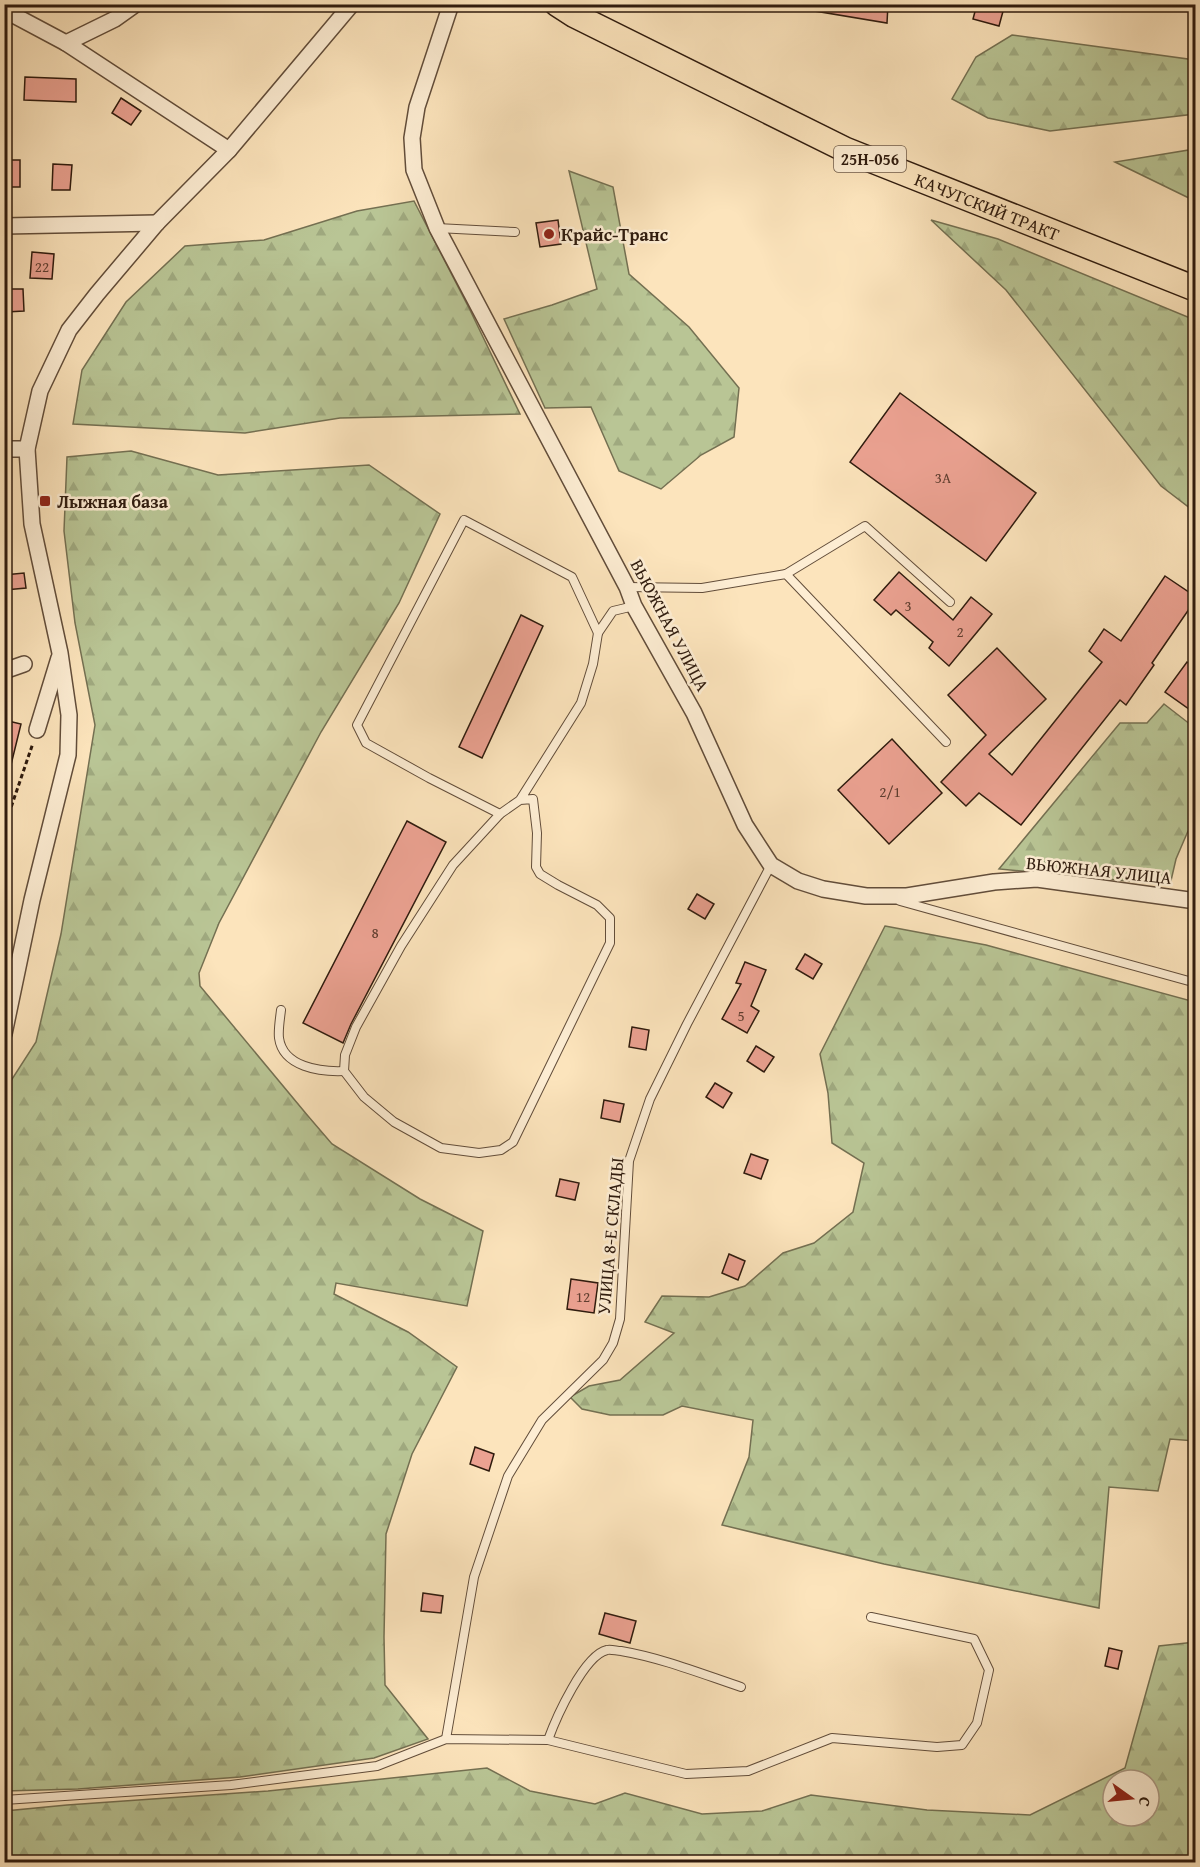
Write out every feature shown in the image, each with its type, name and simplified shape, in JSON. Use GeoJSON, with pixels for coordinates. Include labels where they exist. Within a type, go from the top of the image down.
{"type":"FeatureCollection","features":[{"type":"Feature","properties":{"kind":"main road","name":"КАЧУГСКИЙ ТРАКТ"},"geometry":{"type":"LineString","coordinates":[[556,4],[846,150],[1196,289]]}},
{"type":"Feature","properties":{"kind":"street"},"geometry":{"type":"LineString","coordinates":[[66,43],[115,19],[136,4]]}},
{"type":"Feature","properties":{"kind":"street"},"geometry":{"type":"LineString","coordinates":[[4,1034],[32,900],[68,755],[69,715],[60,653],[32,524],[27,449],[40,391],[69,330],[157,223],[229,150],[352,4]]}},
{"type":"Feature","properties":{"kind":"street","name":"ВЬЮЖНАЯ УЛИЦА"},"geometry":{"type":"LineString","coordinates":[[451,4],[417,107],[412,138],[414,170],[437,228],[627,587],[634,606],[694,713],[745,825],[771,865],[798,881],[823,890],[866,896],[907,896],[994,882],[1037,879],[1196,901]]}},
{"type":"Feature","properties":{"kind":"street"},"geometry":{"type":"LineString","coordinates":[[4,10],[66,43],[229,150]]}},
{"type":"Feature","properties":{"kind":"street"},"geometry":{"type":"LineString","coordinates":[[4,226],[157,223]]}},
{"type":"Feature","properties":{"kind":"street"},"geometry":{"type":"LineString","coordinates":[[4,449],[27,449]]}},
{"type":"Feature","properties":{"kind":"street"},"geometry":{"type":"LineString","coordinates":[[37,730],[60,653]]}},
{"type":"Feature","properties":{"kind":"street"},"geometry":{"type":"LineString","coordinates":[[4,671],[24,664]]}},
{"type":"Feature","properties":{"kind":"lane"},"geometry":{"type":"LineString","coordinates":[[437,228],[515,232]]}},
{"type":"Feature","properties":{"kind":"lane"},"geometry":{"type":"LineString","coordinates":[[500,814],[366,743],[357,725],[464,520],[572,577],[598,633]]}},
{"type":"Feature","properties":{"kind":"lane"},"geometry":{"type":"LineString","coordinates":[[627,587],[702,588],[786,573],[865,526],[950,602]]}},
{"type":"Feature","properties":{"kind":"lane"},"geometry":{"type":"LineString","coordinates":[[786,573],[946,742]]}},
{"type":"Feature","properties":{"kind":"lane"},"geometry":{"type":"LineString","coordinates":[[520,800],[533,799],[537,832],[536,867],[540,874],[597,905],[610,918],[610,943],[513,1142],[501,1150],[479,1153],[441,1148],[394,1122],[364,1097],[344,1071],[345,1055],[356,1027],[400,946],[453,865],[500,814],[520,800],[581,703],[593,664],[598,633],[613,611],[634,606]]}},
{"type":"Feature","properties":{"kind":"lane","name":"УЛИЦА 8-Е СКЛАДЫ"},"geometry":{"type":"LineString","coordinates":[[446,1739],[474,1577],[508,1476],[542,1420],[603,1360],[613,1343],[620,1319],[628,1161],[650,1099],[771,865]]}},
{"type":"Feature","properties":{"kind":"lane"},"geometry":{"type":"LineString","coordinates":[[881,896],[1196,983]]}},
{"type":"Feature","properties":{"kind":"lane"},"geometry":{"type":"LineString","coordinates":[[280,1010],[279,1040],[288,1058],[306,1067],[328,1072],[344,1071]]}},
{"type":"Feature","properties":{"kind":"lane"},"geometry":{"type":"LineString","coordinates":[[4,1800],[231,1785],[377,1766],[446,1739],[548,1740],[686,1774],[748,1771],[832,1738],[937,1747],[962,1745],[977,1723],[988,1670],[974,1639],[871,1617]]}},
{"type":"Feature","properties":{"kind":"lane"},"geometry":{"type":"LineString","coordinates":[[548,1740],[568,1696],[592,1658],[608,1649],[640,1654],[741,1687]]}},
{"type":"Feature","properties":{"kind":"path"},"geometry":{"type":"LineString","coordinates":[[4,828],[37,730]]}},
{"type":"Feature","properties":{"kind":"green space"},"geometry":{"type":"Polygon","coordinates":[[[1012,35],[1195,60],[1195,114],[1050,131],[988,118],[952,99],[976,57],[1012,35]]]}},
{"type":"Feature","properties":{"kind":"green space"},"geometry":{"type":"Polygon","coordinates":[[[1195,149],[1195,201],[1115,162],[1195,149]]]}},
{"type":"Feature","properties":{"kind":"green space"},"geometry":{"type":"Polygon","coordinates":[[[569,171],[613,187],[629,274],[689,327],[739,388],[734,437],[701,455],[661,489],[619,471],[591,407],[545,408],[504,319],[597,289],[569,171]]]}},
{"type":"Feature","properties":{"kind":"green space"},"geometry":{"type":"Polygon","coordinates":[[[414,201],[520,414],[340,418],[245,433],[73,424],[82,370],[126,302],[185,246],[264,240],[357,211],[414,201]]]}},
{"type":"Feature","properties":{"kind":"green space"},"geometry":{"type":"Polygon","coordinates":[[[931,220],[998,239],[1195,320],[1195,512],[1161,486],[1006,290],[931,220]]]}},
{"type":"Feature","properties":{"kind":"green space"},"geometry":{"type":"Polygon","coordinates":[[[131,451],[218,475],[369,465],[440,514],[399,603],[321,732],[219,923],[199,973],[200,986],[332,1144],[420,1199],[483,1231],[467,1306],[336,1283],[334,1294],[408,1332],[457,1367],[412,1454],[386,1534],[385,1685],[428,1739],[374,1758],[240,1777],[78,1789],[5,1791],[5,1090],[36,1042],[61,934],[95,725],[75,623],[64,531],[67,457],[131,451]]]}},
{"type":"Feature","properties":{"kind":"green space"},"geometry":{"type":"Polygon","coordinates":[[[1164,704],[1195,728],[1195,829],[1188,831],[1176,859],[1170,885],[999,869],[1120,723],[1147,723],[1164,704]]]}},
{"type":"Feature","properties":{"kind":"green space"},"geometry":{"type":"Polygon","coordinates":[[[885,926],[986,945],[1195,1002],[1195,1441],[1170,1439],[1158,1491],[1109,1487],[1099,1608],[884,1564],[722,1525],[749,1457],[753,1420],[682,1406],[663,1415],[610,1415],[582,1409],[570,1397],[589,1386],[620,1380],[674,1333],[645,1322],[662,1296],[709,1297],[745,1286],[783,1253],[814,1243],[853,1212],[864,1163],[832,1143],[828,1093],[820,1054],[885,926]]]}},
{"type":"Feature","properties":{"kind":"green space"},"geometry":{"type":"Polygon","coordinates":[[[1195,1642],[1195,1862],[17,1862],[5,1849],[5,1811],[268,1791],[487,1768],[530,1791],[595,1804],[625,1793],[702,1814],[762,1811],[811,1795],[927,1810],[1030,1815],[1101,1780],[1101,1828],[1161,1828],[1161,1768],[1125,1768],[1159,1646],[1195,1642]]]}},
{"type":"Feature","properties":{"kind":"building"},"geometry":{"type":"Polygon","coordinates":[[[815,4],[888,4],[887,23],[815,11],[815,4]]]}},
{"type":"Feature","properties":{"kind":"building"},"geometry":{"type":"Polygon","coordinates":[[[977,4],[1005,4],[999,26],[973,19],[977,4]]]}},
{"type":"Feature","properties":{"kind":"building"},"geometry":{"type":"Polygon","coordinates":[[[25,77],[76,79],[76,102],[24,100],[25,77]]]}},
{"type":"Feature","properties":{"kind":"building"},"geometry":{"type":"Polygon","coordinates":[[[121,98],[141,111],[131,125],[112,113],[121,98]]]}},
{"type":"Feature","properties":{"kind":"building"},"geometry":{"type":"Polygon","coordinates":[[[4,160],[20,160],[20,187],[4,187],[4,160]]]}},
{"type":"Feature","properties":{"kind":"building"},"geometry":{"type":"Polygon","coordinates":[[[53,164],[72,165],[70,190],[52,190],[53,164]]]}},
{"type":"Feature","properties":{"kind":"building","name":"Крайс-Транс"},"geometry":{"type":"Polygon","coordinates":[[[558,220],[561,244],[540,247],[536,223],[558,220]]]}},
{"type":"Feature","properties":{"kind":"building"},"geometry":{"type":"Polygon","coordinates":[[[32,252],[54,254],[52,279],[30,278],[32,252]]]}},
{"type":"Feature","properties":{"kind":"building"},"geometry":{"type":"Polygon","coordinates":[[[6,289],[23,289],[24,311],[6,312],[6,289]]]}},
{"type":"Feature","properties":{"kind":"building"},"geometry":{"type":"Polygon","coordinates":[[[900,393],[1036,493],[986,561],[850,462],[900,393]]]}},
{"type":"Feature","properties":{"kind":"building"},"geometry":{"type":"Polygon","coordinates":[[[899,572],[953,620],[971,597],[992,614],[949,666],[929,648],[933,642],[896,610],[891,615],[874,600],[899,572]]]}},
{"type":"Feature","properties":{"kind":"building"},"geometry":{"type":"Polygon","coordinates":[[[24,573],[26,588],[5,590],[4,575],[24,573]]]}},
{"type":"Feature","properties":{"kind":"building"},"geometry":{"type":"Polygon","coordinates":[[[1165,576],[1196,599],[1126,705],[1120,700],[1021,825],[979,793],[966,806],[941,782],[986,735],[948,695],[997,648],[1046,699],[989,754],[1012,775],[1102,662],[1089,651],[1104,629],[1121,641],[1165,576]]]}},
{"type":"Feature","properties":{"kind":"building"},"geometry":{"type":"Polygon","coordinates":[[[521,615],[543,626],[482,758],[459,747],[521,615]]]}},
{"type":"Feature","properties":{"kind":"building"},"geometry":{"type":"Polygon","coordinates":[[[1187,662],[1196,668],[1196,714],[1165,692],[1187,662]]]}},
{"type":"Feature","properties":{"kind":"building"},"geometry":{"type":"Polygon","coordinates":[[[4,720],[21,724],[9,773],[4,773],[4,720]]]}},
{"type":"Feature","properties":{"kind":"building"},"geometry":{"type":"Polygon","coordinates":[[[892,739],[942,793],[889,844],[838,790],[892,739]]]}},
{"type":"Feature","properties":{"kind":"building"},"geometry":{"type":"Polygon","coordinates":[[[407,821],[446,842],[343,1043],[303,1023],[407,821]]]}},
{"type":"Feature","properties":{"kind":"building"},"geometry":{"type":"Polygon","coordinates":[[[697,894],[714,904],[705,919],[688,909],[697,894]]]}},
{"type":"Feature","properties":{"kind":"building"},"geometry":{"type":"Polygon","coordinates":[[[805,954],[822,964],[813,979],[796,969],[805,954]]]}},
{"type":"Feature","properties":{"kind":"building"},"geometry":{"type":"Polygon","coordinates":[[[745,962],[766,970],[751,1006],[759,1011],[747,1033],[722,1019],[741,984],[736,983],[745,962]]]}},
{"type":"Feature","properties":{"kind":"building"},"geometry":{"type":"Polygon","coordinates":[[[632,1027],[649,1030],[646,1050],[629,1047],[632,1027]]]}},
{"type":"Feature","properties":{"kind":"building"},"geometry":{"type":"Polygon","coordinates":[[[756,1046],[774,1057],[764,1072],[747,1061],[756,1046]]]}},
{"type":"Feature","properties":{"kind":"building"},"geometry":{"type":"Polygon","coordinates":[[[715,1083],[732,1093],[723,1108],[706,1097],[715,1083]]]}},
{"type":"Feature","properties":{"kind":"building"},"geometry":{"type":"Polygon","coordinates":[[[604,1100],[624,1104],[620,1122],[601,1118],[604,1100]]]}},
{"type":"Feature","properties":{"kind":"building"},"geometry":{"type":"Polygon","coordinates":[[[751,1154],[768,1160],[761,1179],[744,1173],[751,1154]]]}},
{"type":"Feature","properties":{"kind":"building"},"geometry":{"type":"Polygon","coordinates":[[[560,1179],[579,1183],[575,1200],[556,1196],[560,1179]]]}},
{"type":"Feature","properties":{"kind":"building"},"geometry":{"type":"Polygon","coordinates":[[[729,1254],[745,1261],[738,1280],[722,1273],[729,1254]]]}},
{"type":"Feature","properties":{"kind":"building"},"geometry":{"type":"Polygon","coordinates":[[[571,1279],[598,1283],[594,1313],[567,1309],[571,1279]]]}},
{"type":"Feature","properties":{"kind":"building"},"geometry":{"type":"Polygon","coordinates":[[[475,1447],[494,1454],[489,1471],[470,1464],[475,1447]]]}},
{"type":"Feature","properties":{"kind":"building"},"geometry":{"type":"Polygon","coordinates":[[[423,1593],[443,1596],[441,1613],[421,1611],[423,1593]]]}},
{"type":"Feature","properties":{"kind":"building"},"geometry":{"type":"Polygon","coordinates":[[[605,1613],[636,1621],[630,1643],[599,1634],[605,1613]]]}},
{"type":"Feature","properties":{"kind":"building"},"geometry":{"type":"Polygon","coordinates":[[[1109,1648],[1122,1651],[1118,1669],[1105,1666],[1109,1648]]]}},
{"type":"Feature","properties":{"kind":"place","name":"Крайс-Транс"},"geometry":{"type":"Point","coordinates":[549,234]}},
{"type":"Feature","properties":{"kind":"place","name":"Лыжная база"},"geometry":{"type":"Point","coordinates":[45,501]}}]}
